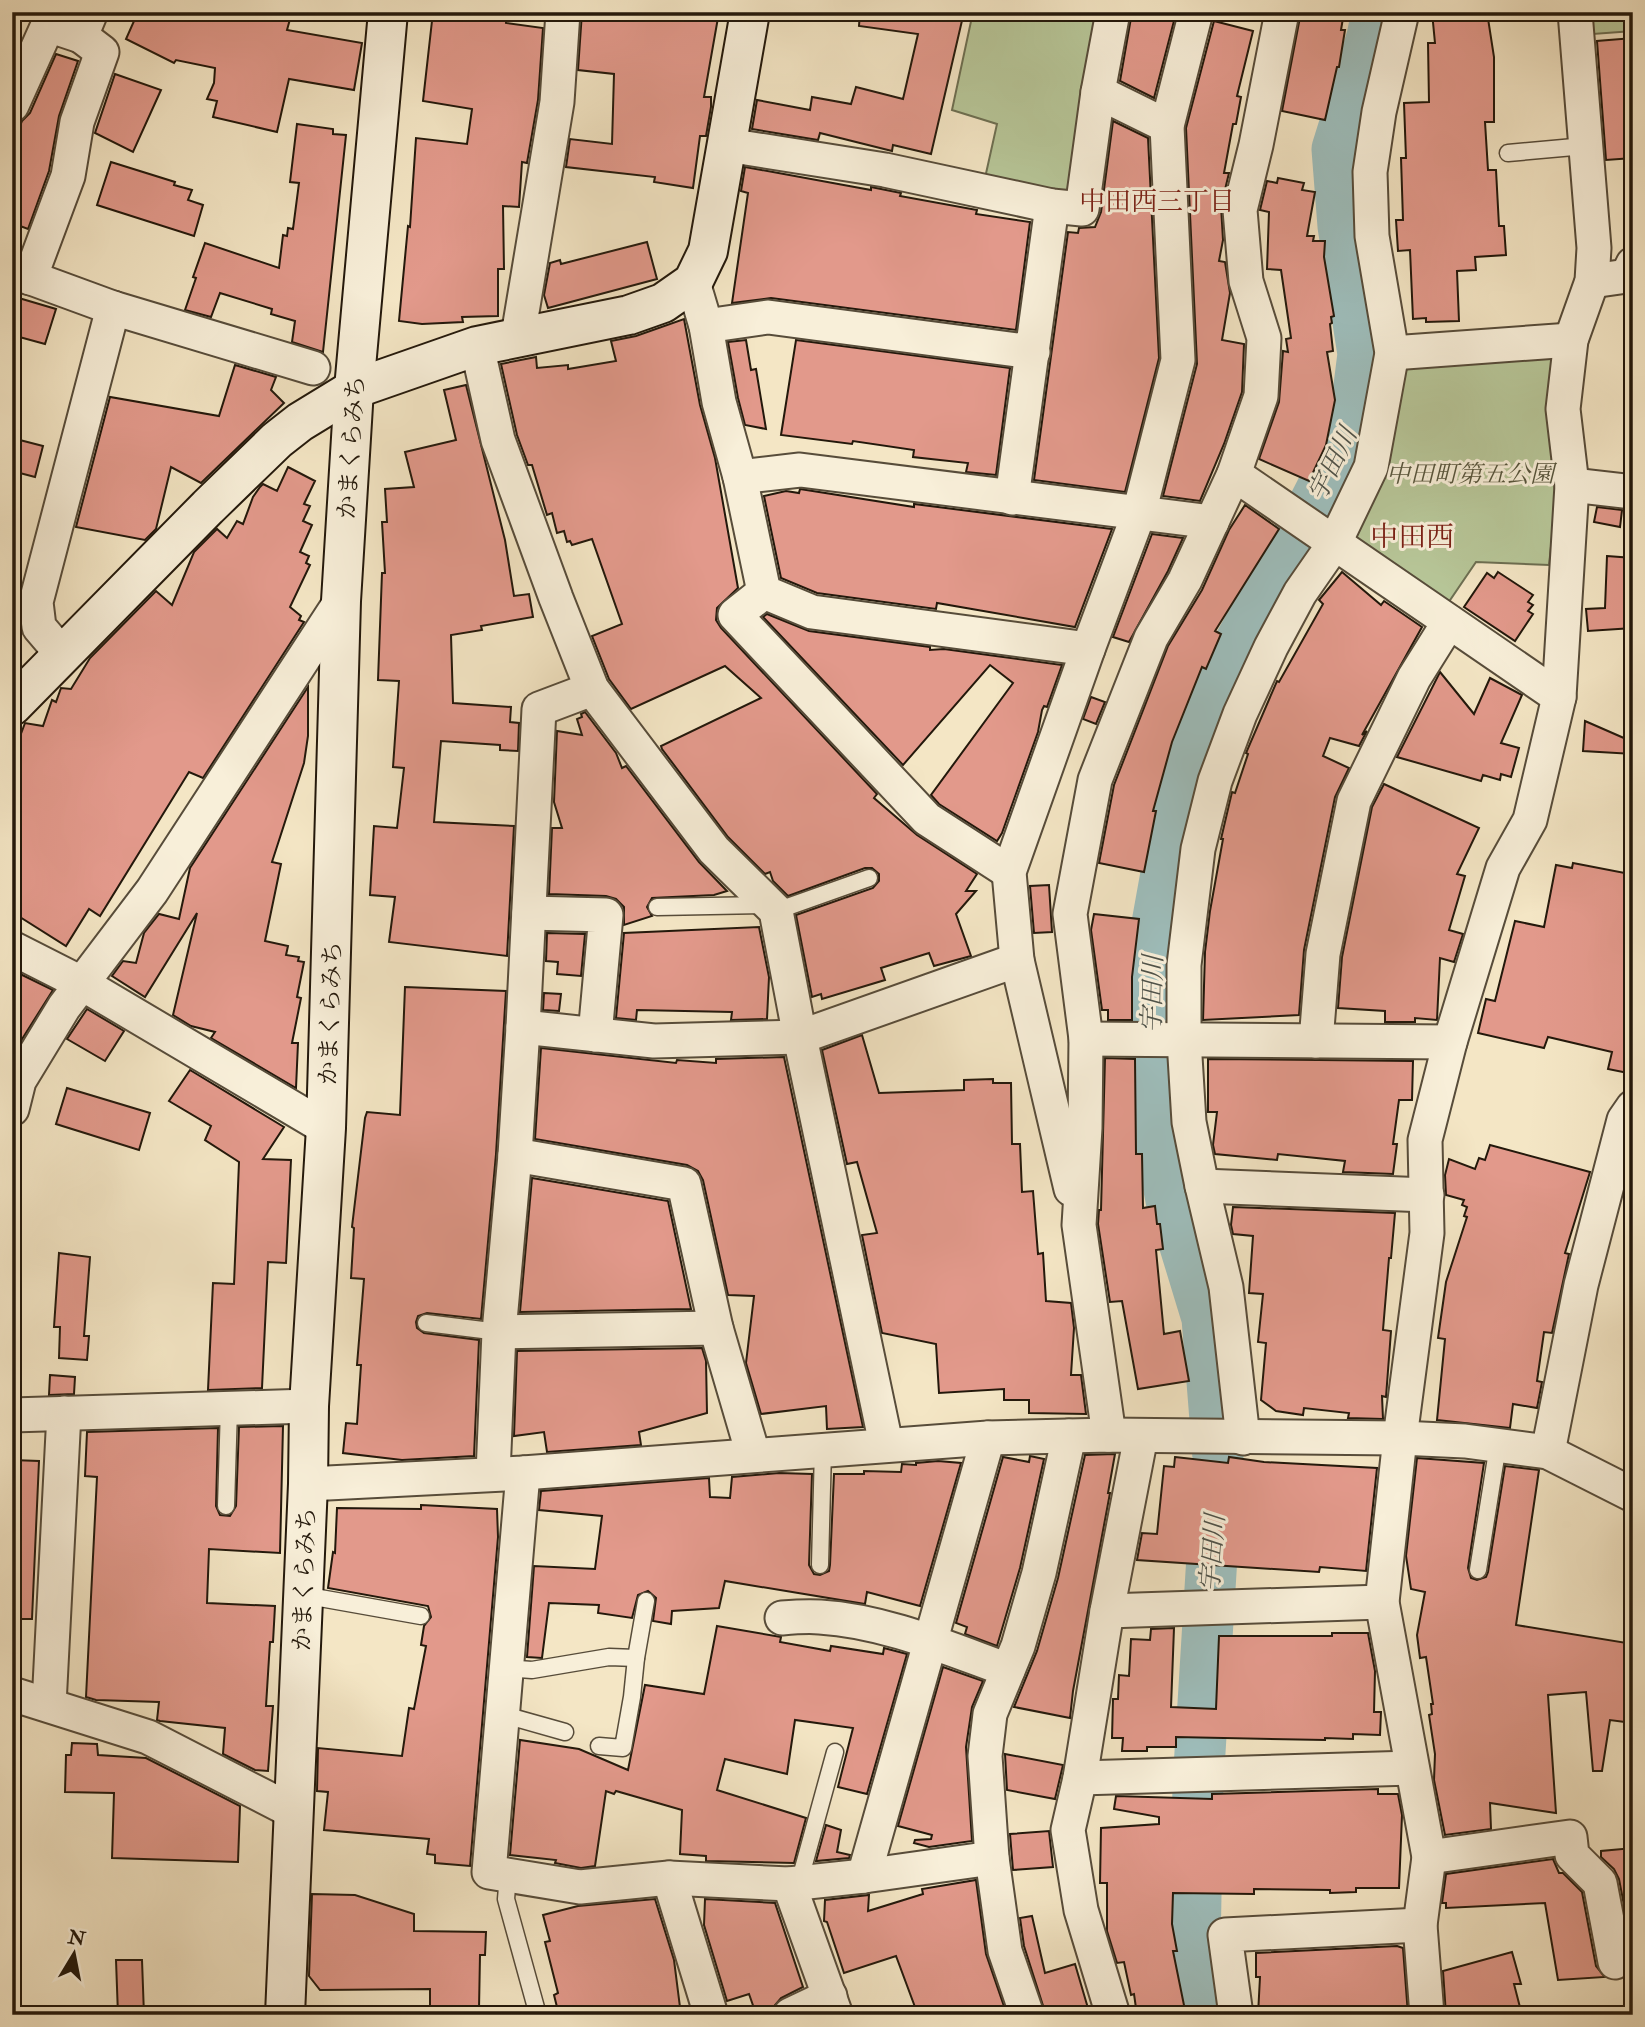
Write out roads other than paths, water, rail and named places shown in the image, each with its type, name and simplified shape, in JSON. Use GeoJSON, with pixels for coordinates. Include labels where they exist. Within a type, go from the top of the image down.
{"type":"FeatureCollection","features":[{"type":"Feature","properties":{"kind":"main road","name":"かまくらみち"},"geometry":{"type":"LineString","coordinates":[[285,2015],[308,1485],[309,1406],[326,1128],[341,601],[355,390],[388,12]]}},
{"type":"Feature","properties":{"kind":"main road"},"geometry":{"type":"LineString","coordinates":[[12,706],[277,440],[300,422],[355,390],[477,346],[629,315],[663,303],[693,282],[708,251],[750,12]]}},
{"type":"Feature","properties":{"kind":"street"},"geometry":{"type":"LineString","coordinates":[[518,336],[556,103],[563,12]]}},
{"type":"Feature","properties":{"kind":"street"},"geometry":{"type":"LineString","coordinates":[[727,145],[885,170],[1052,206],[1082,209],[1098,92],[1113,12]]}},
{"type":"Feature","properties":{"kind":"street"},"geometry":{"type":"LineString","coordinates":[[1113,2015],[1081,1910],[1068,1830],[1080,1778],[1107,1611],[1125,1436],[1017,960],[1009,872],[1139,513],[1178,360],[1167,126],[1196,12]]}},
{"type":"Feature","properties":{"kind":"street"},"geometry":{"type":"LineString","coordinates":[[1079,1225],[1085,1128],[1086,1039],[1070,914],[1095,780],[1151,638],[1185,580],[1234,474],[1261,396],[1264,338],[1246,281],[1240,210],[1256,145],[1282,12]]}},
{"type":"Feature","properties":{"kind":"street"},"geometry":{"type":"LineString","coordinates":[[1242,1437],[1226,1287],[1189,1122],[1184,1040],[1184,965],[1198,849],[1215,781],[1240,714],[1270,647],[1300,593],[1334,544],[1371,467],[1392,354],[1372,236],[1370,172],[1379,112],[1402,12]]}},
{"type":"Feature","properties":{"kind":"street"},"geometry":{"type":"LineString","coordinates":[[1427,2015],[1420,1925],[1429,1857],[1382,1602],[1427,1233],[1425,1140],[1450,1042],[1503,868],[1530,820],[1559,697],[1572,485],[1563,409],[1571,340],[1592,281],[1594,248],[1574,12]]}},
{"type":"Feature","properties":{"kind":"street"},"geometry":{"type":"LineString","coordinates":[[12,105],[48,25],[86,24],[102,52],[77,122],[68,176],[21,275],[113,308],[313,368]]}},
{"type":"Feature","properties":{"kind":"street"},"geometry":{"type":"LineString","coordinates":[[1098,92],[1167,126]]}},
{"type":"Feature","properties":{"kind":"street"},"geometry":{"type":"LineString","coordinates":[[1012,498],[1052,206]]}},
{"type":"Feature","properties":{"kind":"street"},"geometry":{"type":"LineString","coordinates":[[1592,281],[1627,276],[1633,264]]}},
{"type":"Feature","properties":{"kind":"street"},"geometry":{"type":"LineString","coordinates":[[693,282],[706,326],[719,402],[740,477],[764,592]]}},
{"type":"Feature","properties":{"kind":"street"},"geometry":{"type":"LineString","coordinates":[[62,654],[39,627],[36,603],[113,308]]}},
{"type":"Feature","properties":{"kind":"street"},"geometry":{"type":"LineString","coordinates":[[706,326],[768,317],[1033,352]]}},
{"type":"Feature","properties":{"kind":"street"},"geometry":{"type":"LineString","coordinates":[[1392,354],[1571,340]]}},
{"type":"Feature","properties":{"kind":"street"},"geometry":{"type":"LineString","coordinates":[[477,346],[498,440],[593,689],[714,850],[773,908],[886,1444]]}},
{"type":"Feature","properties":{"kind":"street"},"geometry":{"type":"LineString","coordinates":[[740,477],[800,470],[1212,522]]}},
{"type":"Feature","properties":{"kind":"street"},"geometry":{"type":"LineString","coordinates":[[1234,474],[1559,697]]}},
{"type":"Feature","properties":{"kind":"street"},"geometry":{"type":"LineString","coordinates":[[1572,485],[1633,492]]}},
{"type":"Feature","properties":{"kind":"street"},"geometry":{"type":"LineString","coordinates":[[764,592],[812,612],[1088,649]]}},
{"type":"Feature","properties":{"kind":"street"},"geometry":{"type":"LineString","coordinates":[[764,592],[735,615],[927,819],[1009,872]]}},
{"type":"Feature","properties":{"kind":"street"},"geometry":{"type":"LineString","coordinates":[[12,1110],[19,1081],[81,983],[152,891],[341,601]]}},
{"type":"Feature","properties":{"kind":"street"},"geometry":{"type":"LineString","coordinates":[[1316,1041],[1323,954],[1354,801],[1414,678],[1449,622]]}},
{"type":"Feature","properties":{"kind":"street"},"geometry":{"type":"LineString","coordinates":[[593,689],[539,709],[515,1155],[499,1332],[508,1474],[506,1668],[489,1872],[580,1886],[669,1878],[794,1883],[864,1877],[992,1858]]}},
{"type":"Feature","properties":{"kind":"street"},"geometry":{"type":"LineString","coordinates":[[528,914],[606,915],[595,1035]]}},
{"type":"Feature","properties":{"kind":"street"},"geometry":{"type":"LineString","coordinates":[[12,948],[81,983],[326,1128]]}},
{"type":"Feature","properties":{"kind":"street"},"geometry":{"type":"LineString","coordinates":[[523,1027],[654,1041],[800,1037],[1017,960]]}},
{"type":"Feature","properties":{"kind":"street"},"geometry":{"type":"LineString","coordinates":[[1086,1039],[1450,1042]]}},
{"type":"Feature","properties":{"kind":"street"},"geometry":{"type":"LineString","coordinates":[[1548,1452],[1581,1285],[1624,1120],[1633,1107]]}},
{"type":"Feature","properties":{"kind":"street"},"geometry":{"type":"LineString","coordinates":[[515,1155],[684,1184],[716,1328],[753,1454]]}},
{"type":"Feature","properties":{"kind":"street"},"geometry":{"type":"LineString","coordinates":[[1202,1186],[1427,1195]]}},
{"type":"Feature","properties":{"kind":"street"},"geometry":{"type":"LineString","coordinates":[[499,1332],[716,1328]]}},
{"type":"Feature","properties":{"kind":"street"},"geometry":{"type":"LineString","coordinates":[[12,1415],[309,1406]]}},
{"type":"Feature","properties":{"kind":"street"},"geometry":{"type":"LineString","coordinates":[[49,1705],[64,1413]]}},
{"type":"Feature","properties":{"kind":"street"},"geometry":{"type":"LineString","coordinates":[[1027,2015],[1005,1951],[992,1858],[985,1756],[990,1714],[1018,1646],[1039,1573],[1069,1436]]}},
{"type":"Feature","properties":{"kind":"street"},"geometry":{"type":"LineString","coordinates":[[864,1877],[988,1437]]}},
{"type":"Feature","properties":{"kind":"street"},"geometry":{"type":"LineString","coordinates":[[308,1485],[508,1474],[988,1437],[1400,1438],[1465,1441],[1548,1452],[1633,1495]]}},
{"type":"Feature","properties":{"kind":"street"},"geometry":{"type":"LineString","coordinates":[[1107,1611],[1382,1602]]}},
{"type":"Feature","properties":{"kind":"street"},"geometry":{"type":"LineString","coordinates":[[782,1618],[819,1617],[863,1623],[1008,1670]]}},
{"type":"Feature","properties":{"kind":"street"},"geometry":{"type":"LineString","coordinates":[[12,1693],[148,1737],[294,1812]]}},
{"type":"Feature","properties":{"kind":"street"},"geometry":{"type":"LineString","coordinates":[[1080,1778],[1412,1769]]}},
{"type":"Feature","properties":{"kind":"street"},"geometry":{"type":"LineString","coordinates":[[1429,1857],[1570,1838],[1572,1855],[1600,1883],[1615,1962]]}},
{"type":"Feature","properties":{"kind":"street"},"geometry":{"type":"LineString","coordinates":[[669,1878],[711,2015]]}},
{"type":"Feature","properties":{"kind":"street"},"geometry":{"type":"LineString","coordinates":[[790,2015],[833,2005],[794,1883]]}},
{"type":"Feature","properties":{"kind":"street"},"geometry":{"type":"LineString","coordinates":[[1236,2015],[1225,1935],[1420,1925]]}},
{"type":"Feature","properties":{"kind":"lane"},"geometry":{"type":"LineString","coordinates":[[1508,153],[1585,146]]}},
{"type":"Feature","properties":{"kind":"lane"},"geometry":{"type":"LineString","coordinates":[[657,907],[773,908],[869,878]]}},
{"type":"Feature","properties":{"kind":"lane"},"geometry":{"type":"LineString","coordinates":[[426,1323],[499,1332]]}},
{"type":"Feature","properties":{"kind":"lane"},"geometry":{"type":"LineString","coordinates":[[226,1506],[229,1408]]}},
{"type":"Feature","properties":{"kind":"lane"},"geometry":{"type":"LineString","coordinates":[[1478,1570],[1498,1445]]}},
{"type":"Feature","properties":{"kind":"lane"},"geometry":{"type":"LineString","coordinates":[[820,1565],[823,1449]]}},
{"type":"Feature","properties":{"kind":"lane"},"geometry":{"type":"LineString","coordinates":[[303,1595],[421,1616]]}},
{"type":"Feature","properties":{"kind":"lane"},"geometry":{"type":"LineString","coordinates":[[598,1746],[623,1748],[646,1601]]}},
{"type":"Feature","properties":{"kind":"lane"},"geometry":{"type":"LineString","coordinates":[[506,1668],[532,1670],[609,1657],[636,1658]]}},
{"type":"Feature","properties":{"kind":"lane"},"geometry":{"type":"LineString","coordinates":[[501,1714],[565,1732]]}},
{"type":"Feature","properties":{"kind":"lane"},"geometry":{"type":"LineString","coordinates":[[794,1883],[835,1752]]}},
{"type":"Feature","properties":{"kind":"lane"},"geometry":{"type":"LineString","coordinates":[[508,1875],[506,1899],[538,2015]]}},
{"type":"Feature","properties":{"kind":"waterway","name":"宇田川"},"geometry":{"type":"LineString","coordinates":[[1213,2015],[1195,1951],[1198,1785],[1218,1458],[1207,1318],[1171,1200],[1151,1095],[1151,957],[1174,829],[1214,690],[1354,426],[1363,354],[1343,226],[1337,149],[1372,37],[1377,12]]}},
{"type":"Feature","properties":{"kind":"district","name":"中田西三丁目"},"geometry":{"type":"Point","coordinates":[1157,201]}},
{"type":"Feature","properties":{"kind":"district","name":"中田西"},"geometry":{"type":"Point","coordinates":[1412,536]}},
{"type":"Feature","properties":{"kind":"park label","name":"中田町第五公園"},"geometry":{"type":"Point","coordinates":[1470,474]}}]}
